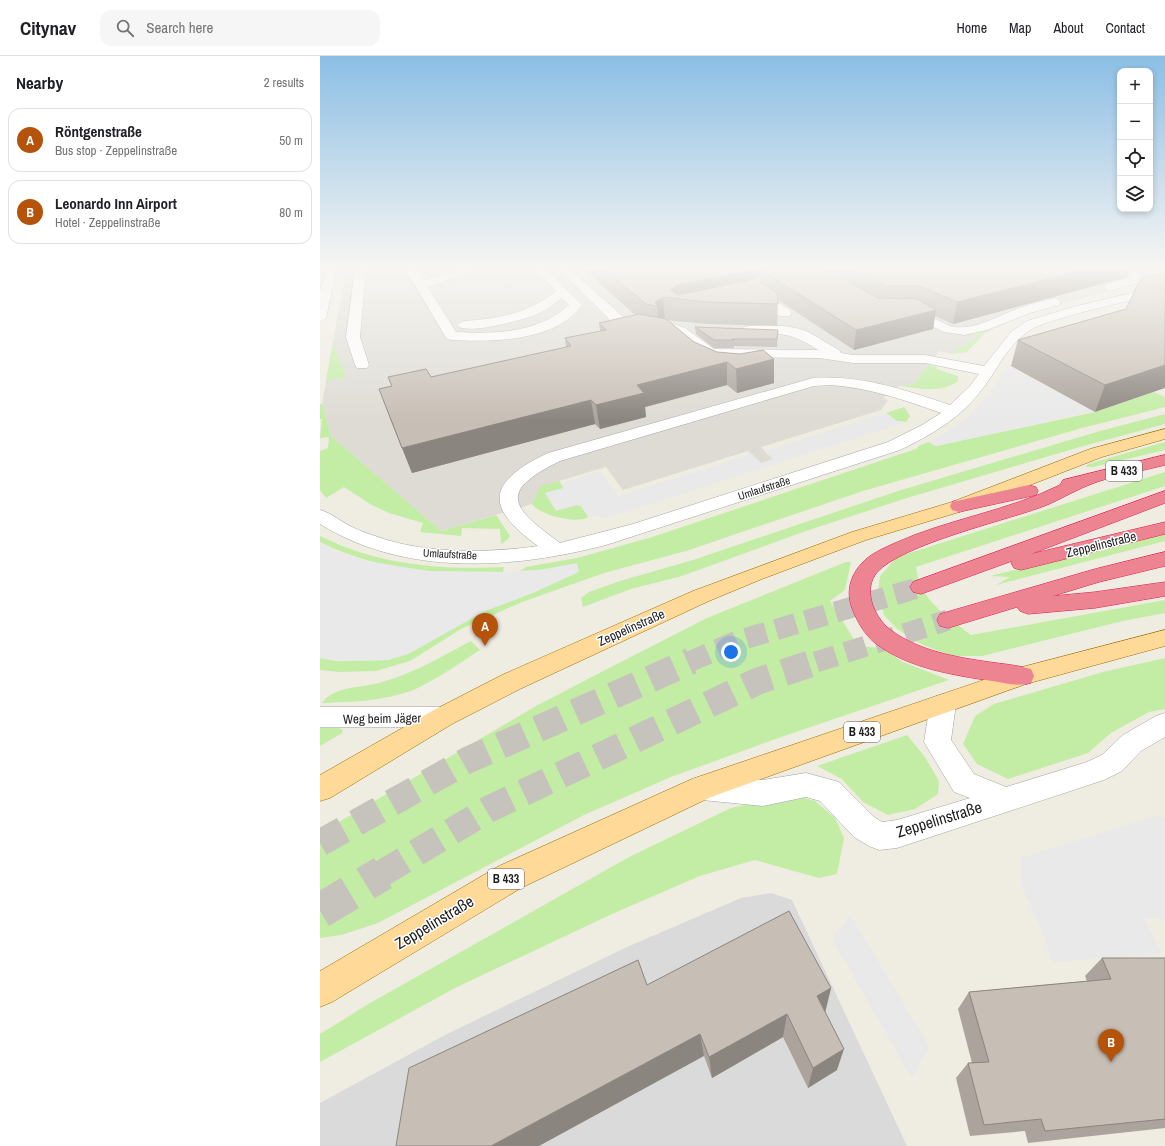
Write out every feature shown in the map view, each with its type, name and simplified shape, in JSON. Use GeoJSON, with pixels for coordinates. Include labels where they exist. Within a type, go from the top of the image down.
{"type":"FeatureCollection","features":[{"type":"Feature","properties":{"kind":"highway","name":"B 433"},"geometry":{"type":"LineString","coordinates":[[959,506],[1082,481],[1165,460]]}},
{"type":"Feature","properties":{"kind":"highway"},"geometry":{"type":"LineString","coordinates":[[1022,676],[941,664],[918,657],[882,635],[870,623],[862,611],[860,594],[862,577],[875,563],[919,540],[1031,505],[1082,481]]}},
{"type":"Feature","properties":{"kind":"highway","name":"Zeppelinstraße"},"geometry":{"type":"LineString","coordinates":[[1165,497],[921,587],[1165,528]]}},
{"type":"Feature","properties":{"kind":"highway"},"geometry":{"type":"LineString","coordinates":[[948,620],[1095,576],[1165,559]]}},
{"type":"Feature","properties":{"kind":"highway"},"geometry":{"type":"LineString","coordinates":[[975,612],[1095,600],[1165,589]]}},
{"type":"Feature","properties":{"kind":"main road","name":"Zeppelinstraße"},"geometry":{"type":"LineString","coordinates":[[320,788],[443,717],[511,682],[598,641],[755,574],[859,536],[959,506],[1096,453],[1165,434]]}},
{"type":"Feature","properties":{"kind":"main road","name":"Zeppelinstraße"},"geometry":{"type":"LineString","coordinates":[[320,990],[510,877],[702,788],[1022,676],[1165,638]]}},
{"type":"Feature","properties":{"kind":"street"},"geometry":{"type":"LineString","coordinates":[[355,320],[353,337],[362,365]]}},
{"type":"Feature","properties":{"kind":"street"},"geometry":{"type":"LineString","coordinates":[[448,320],[452,336],[499,337],[520,334],[558,320]]}},
{"type":"Feature","properties":{"kind":"street"},"geometry":{"type":"LineString","coordinates":[[459,320],[483,324],[503,320]]}},
{"type":"Feature","properties":{"kind":"street"},"geometry":{"type":"LineString","coordinates":[[617,320],[620,326],[628,329],[672,337],[709,366]]}},
{"type":"Feature","properties":{"kind":"street"},"geometry":{"type":"LineString","coordinates":[[624,320],[700,329]]}},
{"type":"Feature","properties":{"kind":"street"},"geometry":{"type":"LineString","coordinates":[[929,320],[946,329],[956,331],[1001,320]]}},
{"type":"Feature","properties":{"kind":"street","name":"Umlaufstraße"},"geometry":{"type":"LineString","coordinates":[[320,516],[334,526],[364,540],[399,550],[428,554],[503,555],[556,550],[610,537],[894,446],[931,429],[954,412],[1022,329],[1043,320]]}},
{"type":"Feature","properties":{"kind":"street"},"geometry":{"type":"LineString","coordinates":[[665,325],[680,331],[711,353],[819,354],[853,358],[926,359],[988,371]]}},
{"type":"Feature","properties":{"kind":"street"},"geometry":{"type":"LineString","coordinates":[[738,330],[792,332],[810,338],[829,351],[853,358]]}},
{"type":"Feature","properties":{"kind":"street"},"geometry":{"type":"LineString","coordinates":[[764,367],[790,363],[836,361],[853,358]]}},
{"type":"Feature","properties":{"kind":"street"},"geometry":{"type":"LineString","coordinates":[[556,550],[520,522],[507,500],[508,490],[518,478],[533,467],[554,457],[806,384],[828,381],[857,382],[954,412]]}},
{"type":"Feature","properties":{"kind":"street","name":"Zeppelinstraße"},"geometry":{"type":"LineString","coordinates":[[943,704],[937,742],[964,783],[1004,799]]}},
{"type":"Feature","properties":{"kind":"street","name":"Weg beim Jäger"},"geometry":{"type":"LineString","coordinates":[[320,718],[443,717]]}},
{"type":"Feature","properties":{"kind":"street","name":"Zeppelinstraße"},"geometry":{"type":"LineString","coordinates":[[702,788],[763,793],[806,785],[829,791],[864,827],[879,836],[897,834],[1004,799],[1094,772],[1112,763],[1132,743],[1165,724]]}},
{"type":"Feature","properties":{"kind":"shaded area"},"geometry":{"type":"Polygon","coordinates":[[[337,320],[1010,320],[972,333],[977,336],[951,354],[939,351],[914,384],[900,386],[883,398],[888,400],[881,410],[761,447],[773,459],[761,463],[748,451],[623,490],[606,467],[542,486],[532,504],[441,531],[331,436],[322,404],[337,320]]]}},
{"type":"Feature","properties":{"kind":"shaded area"},"geometry":{"type":"Polygon","coordinates":[[[1010,365],[1094,411],[936,446],[929,442],[946,433],[968,417],[985,399],[1010,365]]]}},
{"type":"Feature","properties":{"kind":"shaded area"},"geometry":{"type":"Polygon","coordinates":[[[886,413],[897,421],[906,422],[610,517],[588,516],[581,506],[577,505],[556,511],[545,493],[563,488],[561,483],[600,471],[619,496],[752,454],[761,463],[773,459],[764,451],[886,413]]]}},
{"type":"Feature","properties":{"kind":"shaded area"},"geometry":{"type":"Polygon","coordinates":[[[320,542],[338,552],[365,561],[429,571],[503,572],[539,570],[577,563],[579,572],[535,592],[487,610],[408,654],[388,660],[336,661],[320,658],[320,542]]]}},
{"type":"Feature","properties":{"kind":"shaded area"},"geometry":{"type":"Polygon","coordinates":[[[1158,815],[1165,818],[1165,921],[1157,918],[1144,919],[1161,954],[1052,962],[1041,929],[1022,886],[1021,858],[1158,815]]]}},
{"type":"Feature","properties":{"kind":"shaded area"},"geometry":{"type":"Polygon","coordinates":[[[771,893],[792,900],[907,1146],[320,1146],[320,1103],[445,1035],[627,947],[741,898],[771,893]]]}},
{"type":"Feature","properties":{"kind":"shaded area"},"geometry":{"type":"Polygon","coordinates":[[[851,916],[929,1047],[912,1078],[832,938],[851,916]]]}},
{"type":"Feature","properties":{"kind":"green space"},"geometry":{"type":"Polygon","coordinates":[[[1001,324],[984,334],[967,352],[951,354],[977,336],[972,333],[1001,324]]]}},
{"type":"Feature","properties":{"kind":"green space"},"geometry":{"type":"Polygon","coordinates":[[[333,342],[346,377],[326,381],[333,342]]]}},
{"type":"Feature","properties":{"kind":"green space"},"geometry":{"type":"Polygon","coordinates":[[[928,365],[937,367],[936,369],[958,376],[958,381],[952,385],[938,389],[922,389],[900,386],[914,384],[928,365]]]}},
{"type":"Feature","properties":{"kind":"green space"},"geometry":{"type":"Polygon","coordinates":[[[1154,392],[1165,397],[1165,407],[1082,428],[863,491],[686,551],[604,573],[522,602],[461,629],[410,661],[376,671],[339,672],[320,670],[320,658],[336,661],[388,660],[487,610],[535,592],[539,570],[520,571],[526,567],[577,558],[649,538],[916,449],[920,445],[929,442],[936,446],[1095,412],[1154,392]]]}},
{"type":"Feature","properties":{"kind":"green space"},"geometry":{"type":"Polygon","coordinates":[[[320,404],[322,404],[331,436],[441,531],[496,515],[510,536],[501,544],[500,529],[462,528],[461,536],[420,532],[423,523],[389,513],[370,504],[344,487],[326,498],[320,490],[320,451],[328,448],[329,437],[320,438],[322,419],[320,419],[320,404]]]}},
{"type":"Feature","properties":{"kind":"green space"},"geometry":{"type":"Polygon","coordinates":[[[904,407],[910,416],[906,422],[897,421],[886,413],[904,407]]]}},
{"type":"Feature","properties":{"kind":"green space"},"geometry":{"type":"Polygon","coordinates":[[[1165,414],[1165,424],[1080,447],[907,498],[803,532],[682,576],[631,589],[583,607],[581,598],[589,592],[620,581],[693,560],[898,491],[1100,431],[1165,414]]]}},
{"type":"Feature","properties":{"kind":"green space"},"geometry":{"type":"Polygon","coordinates":[[[1165,442],[1165,450],[1093,467],[1086,467],[1088,464],[1165,442]]]}},
{"type":"Feature","properties":{"kind":"green space"},"geometry":{"type":"Polygon","coordinates":[[[1165,472],[1165,486],[916,567],[918,579],[928,598],[944,614],[971,635],[1165,600],[1165,613],[1123,621],[982,656],[952,656],[921,644],[897,629],[884,615],[878,593],[880,576],[897,557],[1165,472]]]}},
{"type":"Feature","properties":{"kind":"green space"},"geometry":{"type":"Polygon","coordinates":[[[559,481],[577,505],[581,506],[588,516],[587,518],[574,520],[550,515],[536,508],[532,504],[541,486],[559,481]]]}},
{"type":"Feature","properties":{"kind":"green space"},"geometry":{"type":"Polygon","coordinates":[[[1165,534],[1165,541],[996,585],[1010,577],[990,576],[1165,534]]]}},
{"type":"Feature","properties":{"kind":"green space"},"geometry":{"type":"Polygon","coordinates":[[[320,536],[364,554],[410,564],[456,568],[504,567],[503,572],[480,573],[433,572],[409,569],[386,565],[341,551],[320,542],[320,536]]]}},
{"type":"Feature","properties":{"kind":"green space"},"geometry":{"type":"Polygon","coordinates":[[[846,562],[851,562],[845,590],[830,601],[858,646],[881,648],[903,662],[949,680],[787,735],[671,777],[584,815],[378,923],[341,935],[320,938],[320,833],[536,706],[613,666],[707,618],[846,562]]]}},
{"type":"Feature","properties":{"kind":"green space"},"geometry":{"type":"Polygon","coordinates":[[[471,641],[480,650],[438,677],[411,691],[378,699],[322,703],[333,693],[348,688],[372,685],[403,675],[426,665],[471,641]]]}},
{"type":"Feature","properties":{"kind":"green space"},"geometry":{"type":"Polygon","coordinates":[[[1165,658],[1165,709],[1149,712],[1111,733],[1088,753],[1008,779],[977,764],[963,744],[975,716],[994,704],[1103,672],[1165,658]]]}},
{"type":"Feature","properties":{"kind":"green space"},"geometry":{"type":"Polygon","coordinates":[[[320,728],[339,728],[343,730],[342,733],[320,746],[320,728]]]}},
{"type":"Feature","properties":{"kind":"green space"},"geometry":{"type":"Polygon","coordinates":[[[907,735],[925,757],[939,781],[938,794],[915,809],[888,815],[863,802],[842,779],[817,766],[907,735]]]}},
{"type":"Feature","properties":{"kind":"green space"},"geometry":{"type":"Polygon","coordinates":[[[793,795],[815,801],[835,818],[844,838],[837,874],[819,878],[755,860],[700,876],[612,914],[455,988],[320,1062],[320,1034],[370,1003],[631,856],[731,808],[793,795]]]}},
{"type":"Feature","properties":{"kind":"building"},"geometry":{"type":"Polygon","coordinates":[[[613,320],[667,320],[694,342],[717,352],[740,354],[763,350],[774,359],[736,369],[727,362],[637,385],[644,393],[596,405],[591,400],[402,448],[379,389],[392,386],[388,377],[426,369],[431,377],[571,346],[565,338],[606,330],[599,323],[613,320]]]}},
{"type":"Feature","properties":{"kind":"building"},"geometry":{"type":"Polygon","coordinates":[[[840,320],[897,320],[856,330],[840,320]]]}},
{"type":"Feature","properties":{"kind":"building"},"geometry":{"type":"Polygon","coordinates":[[[1088,320],[1165,320],[1165,365],[1105,385],[1018,340],[1088,320]]]}},
{"type":"Feature","properties":{"kind":"building"},"geometry":{"type":"Polygon","coordinates":[[[695,327],[778,330],[777,339],[714,340],[695,327]]]}},
{"type":"Feature","properties":{"kind":"building"},"geometry":{"type":"Polygon","coordinates":[[[789,911],[831,988],[817,996],[844,1049],[813,1068],[787,1014],[709,1057],[700,1034],[491,1146],[396,1146],[409,1068],[638,960],[647,985],[789,911]]]}},
{"type":"Feature","properties":{"kind":"building"},"geometry":{"type":"Polygon","coordinates":[[[1102,958],[1165,958],[1165,1119],[1045,1131],[1041,1119],[984,1125],[968,1063],[989,1062],[969,992],[1111,979],[1102,958]]]}},
{"type":"Feature","properties":{"kind":"tunnel"},"geometry":{"type":"LineString","coordinates":[[689,662],[737,641],[921,587]]}},
{"type":"Feature","properties":{"kind":"tunnel"},"geometry":{"type":"LineString","coordinates":[[816,662],[948,620]]}},
{"type":"Feature","properties":{"kind":"tunnel"},"geometry":{"type":"LineString","coordinates":[[320,843],[468,760],[691,661]]}},
{"type":"Feature","properties":{"kind":"tunnel"},"geometry":{"type":"LineString","coordinates":[[381,874],[489,809],[758,681],[819,661]]}},
{"type":"Feature","properties":{"kind":"tunnel"},"geometry":{"type":"LineString","coordinates":[[320,911],[383,873]]}},
{"type":"Feature","properties":{"kind":"place","name":"Röntgenstraße"},"geometry":{"type":"Point","coordinates":[485,646]}},
{"type":"Feature","properties":{"kind":"place","name":"Leonardo Inn Airport"},"geometry":{"type":"Point","coordinates":[1111,1062]}}]}
